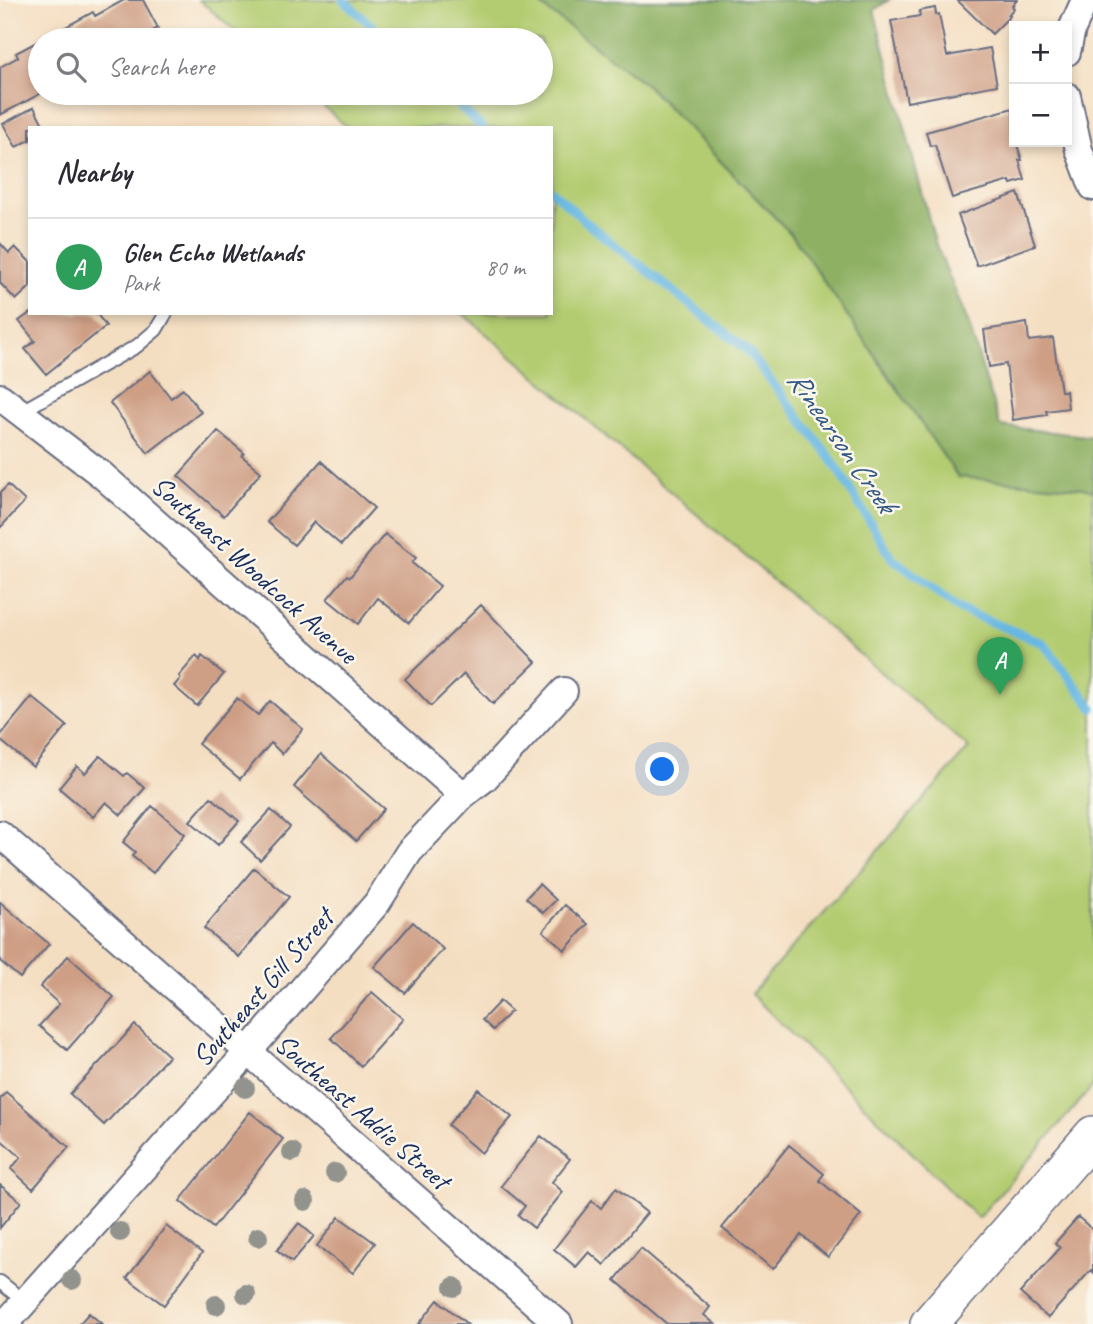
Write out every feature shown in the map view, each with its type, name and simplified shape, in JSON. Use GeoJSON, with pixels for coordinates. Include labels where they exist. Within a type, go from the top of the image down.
{"type":"FeatureCollection","features":[{"type":"Feature","properties":{"kind":"street"},"geometry":{"type":"LineString","coordinates":[[1072,29],[1085,0]]}},
{"type":"Feature","properties":{"kind":"street"},"geometry":{"type":"LineString","coordinates":[[1072,118],[1079,150],[1093,187]]}},
{"type":"Feature","properties":{"kind":"street","name":"Southeast Woodcock Avenue"},"geometry":{"type":"LineString","coordinates":[[10,404],[102,475],[463,795]]}},
{"type":"Feature","properties":{"kind":"street","name":"Southeast Gill Street"},"geometry":{"type":"LineString","coordinates":[[5,1324],[377,903],[409,852],[463,795],[484,779],[564,691]]}},
{"type":"Feature","properties":{"kind":"street","name":"Southeast Addie Street"},"geometry":{"type":"LineString","coordinates":[[0,834],[551,1322]]}},
{"type":"Feature","properties":{"kind":"street"},"geometry":{"type":"LineString","coordinates":[[929,1324],[1093,1135]]}},
{"type":"Feature","properties":{"kind":"lane"},"geometry":{"type":"LineString","coordinates":[[10,404],[137,346],[156,330],[165,315]]}},
{"type":"Feature","properties":{"kind":"lane"},"geometry":{"type":"LineString","coordinates":[[0,1282],[25,1302]]}},
{"type":"Feature","properties":{"kind":"green space"},"geometry":{"type":"Polygon","coordinates":[[[199,0],[809,0],[649,88],[793,236],[958,477],[1093,477],[1093,1086],[978,1218],[751,994],[969,748],[464,315],[553,315],[553,126],[346,126],[322,105],[553,105],[553,28],[232,28],[199,0]]]}},
{"type":"Feature","properties":{"kind":"green space"},"geometry":{"type":"Polygon","coordinates":[[[534,0],[889,0],[874,10],[935,242],[968,322],[1000,426],[1093,437],[1093,491],[958,477],[793,236],[649,87],[534,0]]]}},
{"type":"Feature","properties":{"kind":"building"},"geometry":{"type":"Polygon","coordinates":[[[124,0],[143,0],[158,28],[64,28],[93,12],[95,16],[124,0]]]}},
{"type":"Feature","properties":{"kind":"building"},"geometry":{"type":"Polygon","coordinates":[[[957,0],[1017,0],[1008,15],[1010,16],[992,34],[957,0]]]}},
{"type":"Feature","properties":{"kind":"building"},"geometry":{"type":"Polygon","coordinates":[[[935,8],[936,15],[939,14],[947,56],[990,48],[997,85],[907,102],[891,21],[920,16],[919,11],[935,8]]]}},
{"type":"Feature","properties":{"kind":"building"},"geometry":{"type":"Polygon","coordinates":[[[28,46],[28,100],[0,115],[0,67],[18,57],[16,53],[28,46]]]}},
{"type":"Feature","properties":{"kind":"building"},"geometry":{"type":"Polygon","coordinates":[[[34,107],[44,126],[28,126],[28,141],[16,147],[3,124],[34,107]]]}},
{"type":"Feature","properties":{"kind":"building"},"geometry":{"type":"Polygon","coordinates":[[[1009,109],[1009,147],[1018,147],[1025,180],[1011,184],[1010,181],[952,198],[935,145],[930,146],[926,132],[1009,109]]]}},
{"type":"Feature","properties":{"kind":"building"},"geometry":{"type":"Polygon","coordinates":[[[1018,193],[1035,245],[977,266],[958,215],[1018,193]]]}},
{"type":"Feature","properties":{"kind":"building"},"geometry":{"type":"Polygon","coordinates":[[[0,243],[9,253],[15,247],[28,260],[28,289],[16,300],[0,283],[0,243]]]}},
{"type":"Feature","properties":{"kind":"building"},"geometry":{"type":"Polygon","coordinates":[[[28,314],[98,315],[106,326],[46,374],[25,349],[35,341],[19,321],[28,314]]]}},
{"type":"Feature","properties":{"kind":"building"},"geometry":{"type":"Polygon","coordinates":[[[1027,323],[1029,341],[1053,338],[1061,391],[1066,391],[1068,408],[1046,411],[1047,415],[1013,420],[1006,364],[989,367],[984,330],[1027,323]]]}},
{"type":"Feature","properties":{"kind":"building"},"geometry":{"type":"Polygon","coordinates":[[[150,371],[171,398],[183,389],[201,412],[148,453],[110,403],[150,371]]]}},
{"type":"Feature","properties":{"kind":"building"},"geometry":{"type":"Polygon","coordinates":[[[218,431],[261,472],[224,516],[178,476],[218,431]]]}},
{"type":"Feature","properties":{"kind":"building"},"geometry":{"type":"Polygon","coordinates":[[[321,461],[374,508],[341,545],[314,522],[294,545],[267,522],[321,461]]]}},
{"type":"Feature","properties":{"kind":"building"},"geometry":{"type":"Polygon","coordinates":[[[8,485],[25,501],[0,528],[0,493],[8,485]]]}},
{"type":"Feature","properties":{"kind":"building"},"geometry":{"type":"Polygon","coordinates":[[[385,534],[416,558],[412,563],[440,586],[409,623],[378,598],[358,624],[327,599],[347,575],[350,577],[385,534]]]}},
{"type":"Feature","properties":{"kind":"building"},"geometry":{"type":"Polygon","coordinates":[[[481,605],[536,662],[493,704],[464,674],[431,706],[405,679],[481,605]]]}},
{"type":"Feature","properties":{"kind":"building"},"geometry":{"type":"Polygon","coordinates":[[[196,656],[200,660],[202,656],[224,674],[197,706],[174,686],[196,656]]]}},
{"type":"Feature","properties":{"kind":"building"},"geometry":{"type":"Polygon","coordinates":[[[32,697],[67,726],[33,767],[0,740],[0,736],[32,697]]]}},
{"type":"Feature","properties":{"kind":"building"},"geometry":{"type":"Polygon","coordinates":[[[237,698],[258,715],[270,701],[303,729],[282,754],[271,743],[240,779],[198,744],[237,698]]]}},
{"type":"Feature","properties":{"kind":"building"},"geometry":{"type":"Polygon","coordinates":[[[321,754],[384,809],[356,841],[294,787],[321,754]]]}},
{"type":"Feature","properties":{"kind":"building"},"geometry":{"type":"Polygon","coordinates":[[[100,756],[124,776],[127,773],[145,788],[121,815],[106,802],[93,817],[59,788],[77,766],[85,773],[100,756]]]}},
{"type":"Feature","properties":{"kind":"building"},"geometry":{"type":"Polygon","coordinates":[[[211,797],[239,821],[218,845],[190,821],[211,797]]]}},
{"type":"Feature","properties":{"kind":"building"},"geometry":{"type":"Polygon","coordinates":[[[152,806],[185,834],[153,873],[132,856],[135,852],[123,842],[152,806]]]}},
{"type":"Feature","properties":{"kind":"building"},"geometry":{"type":"Polygon","coordinates":[[[271,810],[290,827],[260,860],[241,842],[271,810]]]}},
{"type":"Feature","properties":{"kind":"building"},"geometry":{"type":"Polygon","coordinates":[[[254,868],[289,897],[239,957],[204,928],[254,868]]]}},
{"type":"Feature","properties":{"kind":"building"},"geometry":{"type":"Polygon","coordinates":[[[539,884],[556,900],[543,913],[526,898],[539,884]]]}},
{"type":"Feature","properties":{"kind":"building"},"geometry":{"type":"Polygon","coordinates":[[[0,902],[49,944],[20,978],[0,961],[0,902]]]}},
{"type":"Feature","properties":{"kind":"building"},"geometry":{"type":"Polygon","coordinates":[[[565,905],[588,924],[565,950],[543,931],[565,905]]]}},
{"type":"Feature","properties":{"kind":"building"},"geometry":{"type":"Polygon","coordinates":[[[413,922],[443,949],[405,993],[374,967],[413,922]]]}},
{"type":"Feature","properties":{"kind":"building"},"geometry":{"type":"Polygon","coordinates":[[[68,956],[114,997],[67,1050],[39,1026],[59,1004],[40,987],[68,956]]]}},
{"type":"Feature","properties":{"kind":"building"},"geometry":{"type":"Polygon","coordinates":[[[372,992],[403,1019],[361,1066],[331,1038],[372,992]]]}},
{"type":"Feature","properties":{"kind":"building"},"geometry":{"type":"Polygon","coordinates":[[[500,1001],[511,1011],[493,1030],[482,1020],[500,1001]]]}},
{"type":"Feature","properties":{"kind":"building"},"geometry":{"type":"Polygon","coordinates":[[[135,1025],[169,1056],[104,1125],[70,1094],[135,1025]]]}},
{"type":"Feature","properties":{"kind":"building"},"geometry":{"type":"Polygon","coordinates":[[[478,1089],[512,1117],[481,1153],[448,1125],[478,1089]]]}},
{"type":"Feature","properties":{"kind":"building"},"geometry":{"type":"Polygon","coordinates":[[[6,1092],[69,1147],[33,1189],[11,1169],[21,1157],[0,1139],[0,1099],[6,1092]]]}},
{"type":"Feature","properties":{"kind":"building"},"geometry":{"type":"Polygon","coordinates":[[[250,1112],[283,1139],[213,1228],[180,1201],[250,1112]]]}},
{"type":"Feature","properties":{"kind":"building"},"geometry":{"type":"Polygon","coordinates":[[[541,1136],[570,1159],[552,1182],[563,1192],[534,1228],[518,1215],[525,1206],[501,1186],[541,1136]]]}},
{"type":"Feature","properties":{"kind":"building"},"geometry":{"type":"Polygon","coordinates":[[[789,1145],[824,1174],[819,1180],[861,1215],[828,1257],[801,1235],[773,1269],[722,1228],[789,1145]]]}},
{"type":"Feature","properties":{"kind":"building"},"geometry":{"type":"Polygon","coordinates":[[[0,1185],[21,1202],[0,1228],[0,1185]]]}},
{"type":"Feature","properties":{"kind":"building"},"geometry":{"type":"Polygon","coordinates":[[[616,1188],[647,1213],[604,1265],[589,1252],[576,1267],[554,1249],[592,1201],[601,1208],[616,1188]]]}},
{"type":"Feature","properties":{"kind":"building"},"geometry":{"type":"Polygon","coordinates":[[[339,1217],[375,1243],[353,1273],[317,1246],[339,1217]]]}},
{"type":"Feature","properties":{"kind":"building"},"geometry":{"type":"Polygon","coordinates":[[[1078,1217],[1093,1230],[1093,1272],[1091,1270],[1048,1318],[1020,1293],[1060,1248],[1055,1243],[1078,1217]]]}},
{"type":"Feature","properties":{"kind":"building"},"geometry":{"type":"Polygon","coordinates":[[[299,1223],[314,1236],[292,1262],[277,1250],[299,1223]]]}},
{"type":"Feature","properties":{"kind":"building"},"geometry":{"type":"Polygon","coordinates":[[[166,1226],[202,1253],[164,1305],[127,1278],[166,1226]]]}},
{"type":"Feature","properties":{"kind":"building"},"geometry":{"type":"Polygon","coordinates":[[[641,1248],[710,1307],[704,1315],[715,1324],[667,1324],[615,1280],[641,1248]]]}},
{"type":"Feature","properties":{"kind":"building"},"geometry":{"type":"Polygon","coordinates":[[[438,1300],[467,1324],[419,1324],[438,1300]]]}},
{"type":"Feature","properties":{"kind":"building"},"geometry":{"type":"Polygon","coordinates":[[[89,1313],[102,1324],[79,1324],[89,1313]]]}},
{"type":"Feature","properties":{"kind":"waterway","name":"Rinearson Creek"},"geometry":{"type":"LineString","coordinates":[[343,0],[374,28]]}},
{"type":"Feature","properties":{"kind":"waterway","name":"Rinearson Creek"},"geometry":{"type":"LineString","coordinates":[[458,105],[481,126]]}},
{"type":"Feature","properties":{"kind":"waterway","name":"Rinearson Creek"},"geometry":{"type":"LineString","coordinates":[[553,192],[587,223],[747,350],[830,457],[892,558],[959,609],[1043,643],[1093,708]]}},
{"type":"Feature","properties":{"kind":"place","name":"Glen Echo Wetlands"},"geometry":{"type":"Point","coordinates":[1000,695]}}]}
